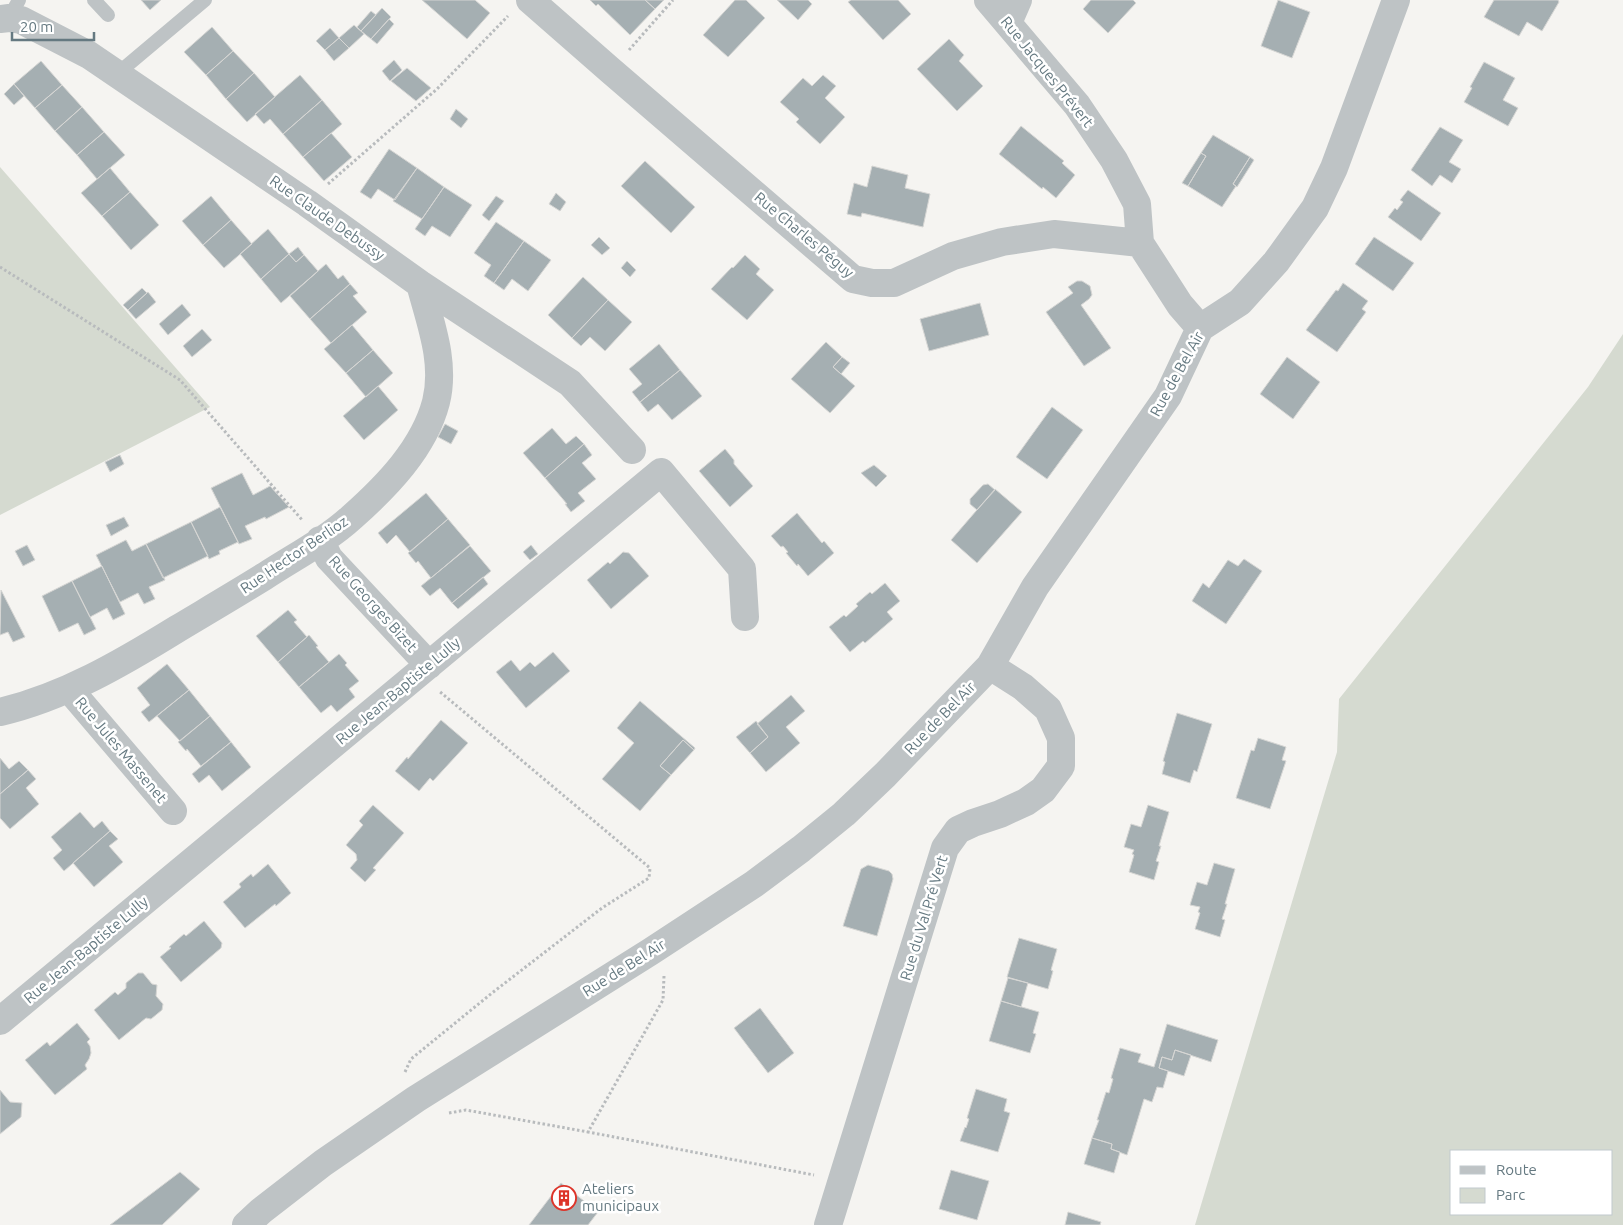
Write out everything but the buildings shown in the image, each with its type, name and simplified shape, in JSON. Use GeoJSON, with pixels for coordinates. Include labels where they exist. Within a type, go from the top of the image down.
{"type":"FeatureCollection","features":[{"type":"Feature","properties":{"kind":"street","name":"Rue Jacques Prévert"},"geometry":{"type":"LineString","coordinates":[[988,0],[1013,11],[1114,160],[1137,204],[1140,243],[1180,305],[1200,328]]}},
{"type":"Feature","properties":{"kind":"street","name":"Rue de Bel Air"},"geometry":{"type":"LineString","coordinates":[[246,1225],[260,1211],[323,1163],[416,1099],[650,952],[754,884],[801,850],[844,814],[885,775],[990,666],[1035,588],[1168,396],[1200,328],[1240,302],[1276,262],[1315,208],[1334,168],[1396,0]]}},
{"type":"Feature","properties":{"kind":"street","name":"Rue Charles Péguy"},"geometry":{"type":"LineString","coordinates":[[520,7],[610,70],[853,279],[872,283],[894,283],[961,254],[1002,242],[1054,234],[1140,243]]}},
{"type":"Feature","properties":{"kind":"street","name":"Rue Claude Debussy"},"geometry":{"type":"LineString","coordinates":[[9,12],[89,55],[307,203],[420,284],[570,383],[632,450]]}},
{"type":"Feature","properties":{"kind":"street","name":"Rue Hector Berlioz"},"geometry":{"type":"LineString","coordinates":[[0,712],[20,707],[69,689],[130,658],[242,591],[320,540],[351,518],[382,488],[407,460],[425,430],[436,402],[439,375],[437,346],[420,284]]}},
{"type":"Feature","properties":{"kind":"street","name":"Rue Jean-Baptiste Lully"},"geometry":{"type":"LineString","coordinates":[[0,1021],[661,472],[742,569],[745,617]]}},
{"type":"Feature","properties":{"kind":"street","name":"Rue Georges Bizet"},"geometry":{"type":"LineString","coordinates":[[320,540],[329,558],[429,665]]}},
{"type":"Feature","properties":{"kind":"street","name":"Rue du Val Pré Vert"},"geometry":{"type":"LineString","coordinates":[[828,1225],[945,848],[958,830],[973,822],[1000,814],[1026,802],[1043,790],[1061,766],[1061,738],[1048,708],[1023,687],[990,666]]}},
{"type":"Feature","properties":{"kind":"street","name":"Rue Jules Massenet"},"geometry":{"type":"LineString","coordinates":[[69,689],[173,810]]}},
{"type":"Feature","properties":{"kind":"lane"},"geometry":{"type":"LineString","coordinates":[[94,0],[108,15]]}},
{"type":"Feature","properties":{"kind":"lane"},"geometry":{"type":"LineString","coordinates":[[117,74],[205,0]]}},
{"type":"Feature","properties":{"kind":"path"},"geometry":{"type":"LineString","coordinates":[[610,70],[674,0]]}},
{"type":"Feature","properties":{"kind":"path"},"geometry":{"type":"LineString","coordinates":[[307,203],[437,89],[520,7]]}},
{"type":"Feature","properties":{"kind":"path"},"geometry":{"type":"LineString","coordinates":[[0,267],[180,380],[320,540]]}},
{"type":"Feature","properties":{"kind":"path"},"geometry":{"type":"LineString","coordinates":[[438,691],[650,868],[649,878],[594,914],[411,1059],[405,1072],[406,1084],[429,1117],[466,1110],[842,1180]]}},
{"type":"Feature","properties":{"kind":"path"},"geometry":{"type":"LineString","coordinates":[[588,1132],[663,1000],[665,977],[650,952]]}},
{"type":"Feature","properties":{"kind":"green space"},"geometry":{"type":"Polygon","coordinates":[[[0,167],[210,407],[0,515],[0,167]]]}},
{"type":"Feature","properties":{"kind":"green space"},"geometry":{"type":"Polygon","coordinates":[[[1623,334],[1623,1225],[1195,1225],[1337,752],[1339,699],[1588,387],[1623,334]]]}},
{"type":"Feature","properties":{"kind":"place","name":"Ateliers municipaux"},"geometry":{"type":"Point","coordinates":[564,1198]}}]}
